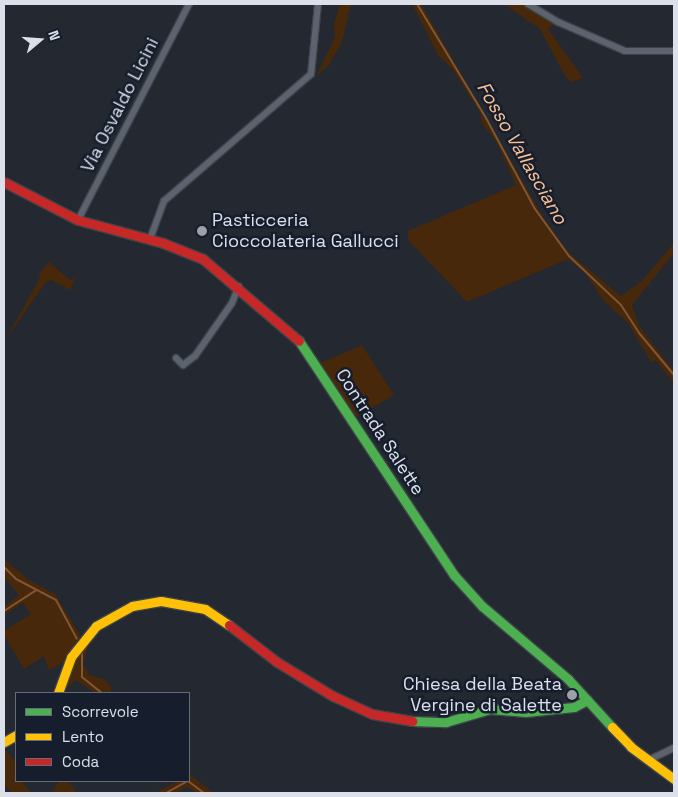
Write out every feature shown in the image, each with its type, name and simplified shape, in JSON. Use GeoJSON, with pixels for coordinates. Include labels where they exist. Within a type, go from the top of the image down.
{"type":"FeatureCollection","features":[{"type":"Feature","properties":{"kind":"main road","name":"Contrada Salette"},"geometry":{"type":"LineString","coordinates":[[4,182],[78,220],[150,239],[204,259],[239,286],[306,348],[454,575],[482,606],[560,671],[620,736],[674,779]]}},
{"type":"Feature","properties":{"kind":"main road"},"geometry":{"type":"LineString","coordinates":[[58,692],[71,657],[96,626],[132,606],[161,602],[206,609],[216,614],[277,662],[346,703],[372,714],[421,723],[446,722],[490,709],[526,712],[574,707],[587,700]]}},
{"type":"Feature","properties":{"kind":"main road"},"geometry":{"type":"LineString","coordinates":[[4,742],[15,736]]}},
{"type":"Feature","properties":{"kind":"street","name":"Via Osvaldo Licini"},"geometry":{"type":"LineString","coordinates":[[78,220],[189,4]]}},
{"type":"Feature","properties":{"kind":"street"},"geometry":{"type":"LineString","coordinates":[[150,239],[164,201],[311,74],[318,4]]}},
{"type":"Feature","properties":{"kind":"street"},"geometry":{"type":"LineString","coordinates":[[528,4],[558,22],[625,51],[674,51]]}},
{"type":"Feature","properties":{"kind":"street"},"geometry":{"type":"LineString","coordinates":[[176,358],[183,365],[195,356],[232,303],[239,286]]}},
{"type":"Feature","properties":{"kind":"street"},"geometry":{"type":"LineString","coordinates":[[649,760],[674,748]]}},
{"type":"Feature","properties":{"kind":"shaded area"},"geometry":{"type":"Polygon","coordinates":[[[340,4],[351,4],[342,42],[328,66],[316,77],[335,37],[334,24],[340,4]]]}},
{"type":"Feature","properties":{"kind":"shaded area"},"geometry":{"type":"Polygon","coordinates":[[[412,4],[421,4],[543,217],[570,254],[621,296],[642,281],[674,243],[674,253],[632,305],[639,326],[674,371],[674,383],[655,360],[651,362],[628,323],[604,301],[585,273],[568,259],[467,302],[408,240],[408,231],[516,185],[497,143],[481,122],[481,114],[453,70],[438,55],[412,4]]]}},
{"type":"Feature","properties":{"kind":"shaded area"},"geometry":{"type":"Polygon","coordinates":[[[504,4],[526,4],[555,24],[548,29],[583,78],[572,82],[565,76],[540,29],[504,4]]]}},
{"type":"Feature","properties":{"kind":"shaded area"},"geometry":{"type":"Polygon","coordinates":[[[49,262],[70,280],[74,279],[79,271],[70,290],[51,280],[45,283],[4,342],[40,278],[39,274],[49,262]]]}},
{"type":"Feature","properties":{"kind":"shaded area"},"geometry":{"type":"Polygon","coordinates":[[[362,345],[394,395],[356,417],[320,363],[362,345]]]}},
{"type":"Feature","properties":{"kind":"shaded area"},"geometry":{"type":"Polygon","coordinates":[[[4,559],[29,580],[55,594],[79,633],[80,637],[67,660],[49,670],[44,656],[24,669],[4,635],[4,631],[31,614],[23,603],[4,615],[4,607],[19,595],[4,577],[4,559]]]}},
{"type":"Feature","properties":{"kind":"shaded area"},"geometry":{"type":"Polygon","coordinates":[[[91,637],[83,664],[90,675],[104,679],[111,686],[111,692],[94,692],[76,680],[63,691],[74,658],[91,637]]]}},
{"type":"Feature","properties":{"kind":"shaded area"},"geometry":{"type":"Polygon","coordinates":[[[4,749],[15,761],[15,782],[22,782],[31,793],[12,793],[4,784],[4,749]]]}},
{"type":"Feature","properties":{"kind":"shaded area"},"geometry":{"type":"Polygon","coordinates":[[[190,775],[214,793],[198,793],[187,787],[175,793],[155,793],[176,782],[190,782],[190,775]]]}},
{"type":"Feature","properties":{"kind":"shaded area"},"geometry":{"type":"Polygon","coordinates":[[[58,782],[69,782],[77,793],[51,793],[58,782]]]}},
{"type":"Feature","properties":{"kind":"waterway","name":"Fosso Vallasciano"},"geometry":{"type":"LineString","coordinates":[[417,4],[486,118],[535,209],[569,256],[621,305],[639,333],[674,375]]}},
{"type":"Feature","properties":{"kind":"waterway"},"geometry":{"type":"LineString","coordinates":[[4,567],[16,579],[56,600],[77,639]]}},
{"type":"Feature","properties":{"kind":"waterway"},"geometry":{"type":"LineString","coordinates":[[4,611],[36,590]]}},
{"type":"Feature","properties":{"kind":"waterway"},"geometry":{"type":"LineString","coordinates":[[82,653],[82,677],[101,692]]}},
{"type":"Feature","properties":{"kind":"waterway"},"geometry":{"type":"LineString","coordinates":[[166,793],[186,782]]}},
{"type":"Feature","properties":{"kind":"waterway"},"geometry":{"type":"LineString","coordinates":[[189,782],[204,793]]}},
{"type":"Feature","properties":{"kind":"traffic: fast"},"geometry":{"type":"LineString","coordinates":[[299,341],[454,575],[482,606],[568,679],[612,727]]}},
{"type":"Feature","properties":{"kind":"traffic: fast"},"geometry":{"type":"LineString","coordinates":[[412,721],[446,722],[490,709],[526,712],[574,707],[587,700]]}},
{"type":"Feature","properties":{"kind":"traffic: slow"},"geometry":{"type":"LineString","coordinates":[[58,692],[71,657],[96,626],[132,606],[161,601],[205,609],[229,625]]}},
{"type":"Feature","properties":{"kind":"traffic: slow"},"geometry":{"type":"LineString","coordinates":[[612,727],[631,747],[674,779]]}},
{"type":"Feature","properties":{"kind":"traffic: slow"},"geometry":{"type":"LineString","coordinates":[[4,742],[15,736]]}},
{"type":"Feature","properties":{"kind":"traffic: jam"},"geometry":{"type":"LineString","coordinates":[[4,182],[78,220],[163,243],[203,259],[299,341]]}},
{"type":"Feature","properties":{"kind":"traffic: jam"},"geometry":{"type":"LineString","coordinates":[[229,625],[277,662],[333,696],[372,714],[412,721]]}},
{"type":"Feature","properties":{"kind":"place","name":"Pasticceria Cioccolateria Gallucci"},"geometry":{"type":"Point","coordinates":[202,231]}},
{"type":"Feature","properties":{"kind":"place","name":"Chiesa della Beata Vergine di Salette"},"geometry":{"type":"Point","coordinates":[572,695]}}]}
